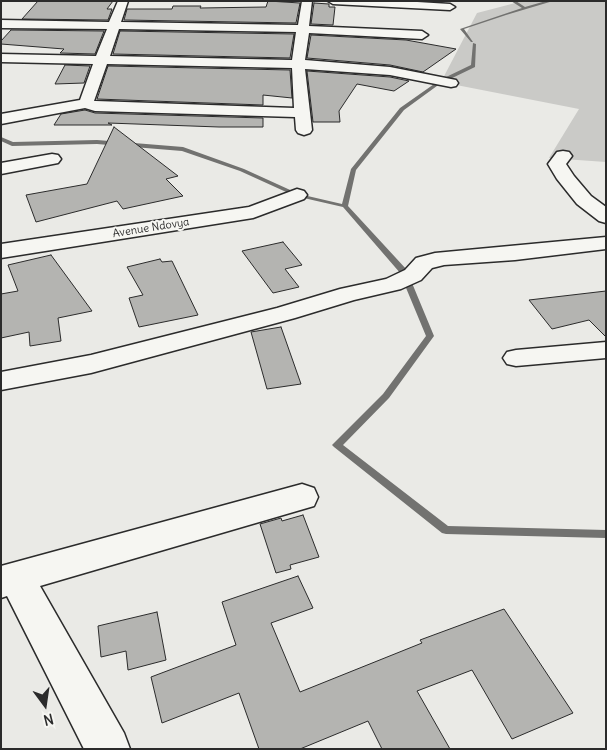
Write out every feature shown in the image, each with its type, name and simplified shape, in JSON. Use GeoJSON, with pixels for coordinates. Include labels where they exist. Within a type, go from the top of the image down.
{"type":"FeatureCollection","features":[{"type":"Feature","properties":{"kind":"street"},"geometry":{"type":"LineString","coordinates":[[86,103],[123,1]]}},
{"type":"Feature","properties":{"kind":"street"},"geometry":{"type":"LineString","coordinates":[[304,130],[298,64],[307,1]]}},
{"type":"Feature","properties":{"kind":"street"},"geometry":{"type":"LineString","coordinates":[[333,1],[450,7]]}},
{"type":"Feature","properties":{"kind":"street"},"geometry":{"type":"LineString","coordinates":[[1,24],[304,28],[422,35]]}},
{"type":"Feature","properties":{"kind":"street"},"geometry":{"type":"LineString","coordinates":[[1,58],[298,64],[382,70],[451,83]]}},
{"type":"Feature","properties":{"kind":"street"},"geometry":{"type":"LineString","coordinates":[[1,119],[86,103],[95,106],[302,113]]}},
{"type":"Feature","properties":{"kind":"street"},"geometry":{"type":"LineString","coordinates":[[563,156],[557,164],[566,179],[584,200],[606,217]]}},
{"type":"Feature","properties":{"kind":"street"},"geometry":{"type":"LineString","coordinates":[[1,169],[52,159]]}},
{"type":"Feature","properties":{"kind":"street","name":"Avenue Ndovya"},"geometry":{"type":"LineString","coordinates":[[1,251],[253,212],[297,194]]}},
{"type":"Feature","properties":{"kind":"street"},"geometry":{"type":"LineString","coordinates":[[1,381],[91,364],[286,314],[348,294],[393,284],[413,275],[424,263],[443,258],[515,253],[606,243]]}},
{"type":"Feature","properties":{"kind":"street"},"geometry":{"type":"LineString","coordinates":[[516,358],[606,350]]}},
{"type":"Feature","properties":{"kind":"street"},"geometry":{"type":"LineString","coordinates":[[108,749],[9,579],[302,498]]}},
{"type":"Feature","properties":{"kind":"shaded area"},"geometry":{"type":"Polygon","coordinates":[[[523,1],[606,1],[606,162],[549,158],[579,109],[441,82],[477,13],[523,1]]]}},
{"type":"Feature","properties":{"kind":"building"},"geometry":{"type":"Polygon","coordinates":[[[38,1],[113,1],[107,9],[112,9],[108,20],[22,19],[38,1]]]}},
{"type":"Feature","properties":{"kind":"building"},"geometry":{"type":"Polygon","coordinates":[[[268,1],[300,3],[296,23],[124,20],[127,9],[172,9],[173,6],[201,6],[200,8],[266,7],[268,1]]]}},
{"type":"Feature","properties":{"kind":"building"},"geometry":{"type":"Polygon","coordinates":[[[314,3],[329,4],[329,7],[335,7],[333,25],[311,24],[314,3]]]}},
{"type":"Feature","properties":{"kind":"building"},"geometry":{"type":"Polygon","coordinates":[[[11,30],[104,31],[95,54],[60,53],[64,49],[1,44],[1,41],[11,30]]]}},
{"type":"Feature","properties":{"kind":"building"},"geometry":{"type":"Polygon","coordinates":[[[120,31],[294,34],[290,58],[113,54],[120,31]]]}},
{"type":"Feature","properties":{"kind":"building"},"geometry":{"type":"Polygon","coordinates":[[[311,35],[406,40],[456,49],[423,72],[390,65],[307,58],[311,35]]]}},
{"type":"Feature","properties":{"kind":"building"},"geometry":{"type":"Polygon","coordinates":[[[65,65],[90,66],[84,83],[55,84],[65,65]]]}},
{"type":"Feature","properties":{"kind":"building"},"geometry":{"type":"Polygon","coordinates":[[[108,66],[290,70],[292,98],[263,95],[263,105],[97,99],[108,66]]]}},
{"type":"Feature","properties":{"kind":"building"},"geometry":{"type":"Polygon","coordinates":[[[307,71],[390,77],[409,81],[394,91],[357,84],[339,111],[340,122],[313,122],[307,71]]]}},
{"type":"Feature","properties":{"kind":"building"},"geometry":{"type":"Polygon","coordinates":[[[85,110],[95,113],[263,118],[263,127],[108,123],[112,125],[54,125],[61,114],[85,110]]]}},
{"type":"Feature","properties":{"kind":"building"},"geometry":{"type":"Polygon","coordinates":[[[114,127],[178,176],[166,179],[183,196],[123,209],[117,201],[36,222],[26,195],[87,184],[114,127]]]}},
{"type":"Feature","properties":{"kind":"building"},"geometry":{"type":"Polygon","coordinates":[[[283,242],[302,265],[285,269],[299,287],[273,293],[242,251],[283,242]]]}},
{"type":"Feature","properties":{"kind":"building"},"geometry":{"type":"Polygon","coordinates":[[[51,255],[92,311],[58,318],[61,341],[30,346],[29,332],[1,338],[1,294],[18,291],[8,265],[51,255]]]}},
{"type":"Feature","properties":{"kind":"building"},"geometry":{"type":"Polygon","coordinates":[[[160,259],[162,262],[172,261],[198,315],[139,327],[129,298],[143,295],[127,267],[160,259]]]}},
{"type":"Feature","properties":{"kind":"building"},"geometry":{"type":"Polygon","coordinates":[[[606,291],[606,337],[589,320],[552,329],[529,300],[606,291]]]}},
{"type":"Feature","properties":{"kind":"building"},"geometry":{"type":"Polygon","coordinates":[[[281,327],[301,384],[267,389],[251,332],[281,327]]]}},
{"type":"Feature","properties":{"kind":"building"},"geometry":{"type":"Polygon","coordinates":[[[303,515],[319,557],[290,565],[291,569],[276,573],[260,524],[281,518],[282,521],[303,515]]]}},
{"type":"Feature","properties":{"kind":"building"},"geometry":{"type":"Polygon","coordinates":[[[298,576],[313,608],[271,623],[300,692],[422,643],[420,640],[504,609],[573,713],[512,739],[472,670],[417,691],[450,749],[382,749],[368,721],[300,749],[259,749],[239,693],[162,723],[151,677],[236,645],[222,602],[298,576]]]}},
{"type":"Feature","properties":{"kind":"building"},"geometry":{"type":"Polygon","coordinates":[[[157,612],[166,660],[128,670],[126,651],[101,657],[98,626],[157,612]]]}},
{"type":"Feature","properties":{"kind":"waterway"},"geometry":{"type":"LineString","coordinates":[[513,1],[524,9]]}},
{"type":"Feature","properties":{"kind":"waterway"},"geometry":{"type":"LineString","coordinates":[[524,9],[551,1]]}},
{"type":"Feature","properties":{"kind":"waterway"},"geometry":{"type":"LineString","coordinates":[[472,41],[462,29],[524,9]]}},
{"type":"Feature","properties":{"kind":"waterway"},"geometry":{"type":"LineString","coordinates":[[444,80],[473,66],[474,44]]}},
{"type":"Feature","properties":{"kind":"waterway"},"geometry":{"type":"LineString","coordinates":[[345,206],[353,170],[402,109],[439,83]]}},
{"type":"Feature","properties":{"kind":"waterway"},"geometry":{"type":"LineString","coordinates":[[1,139],[12,144],[97,142],[183,149],[242,170],[297,195],[345,206]]}},
{"type":"Feature","properties":{"kind":"waterway"},"geometry":{"type":"LineString","coordinates":[[345,206],[404,272]]}},
{"type":"Feature","properties":{"kind":"waterway"},"geometry":{"type":"LineString","coordinates":[[408,283],[430,336],[386,396],[337,445],[446,530],[606,534]]}}]}
